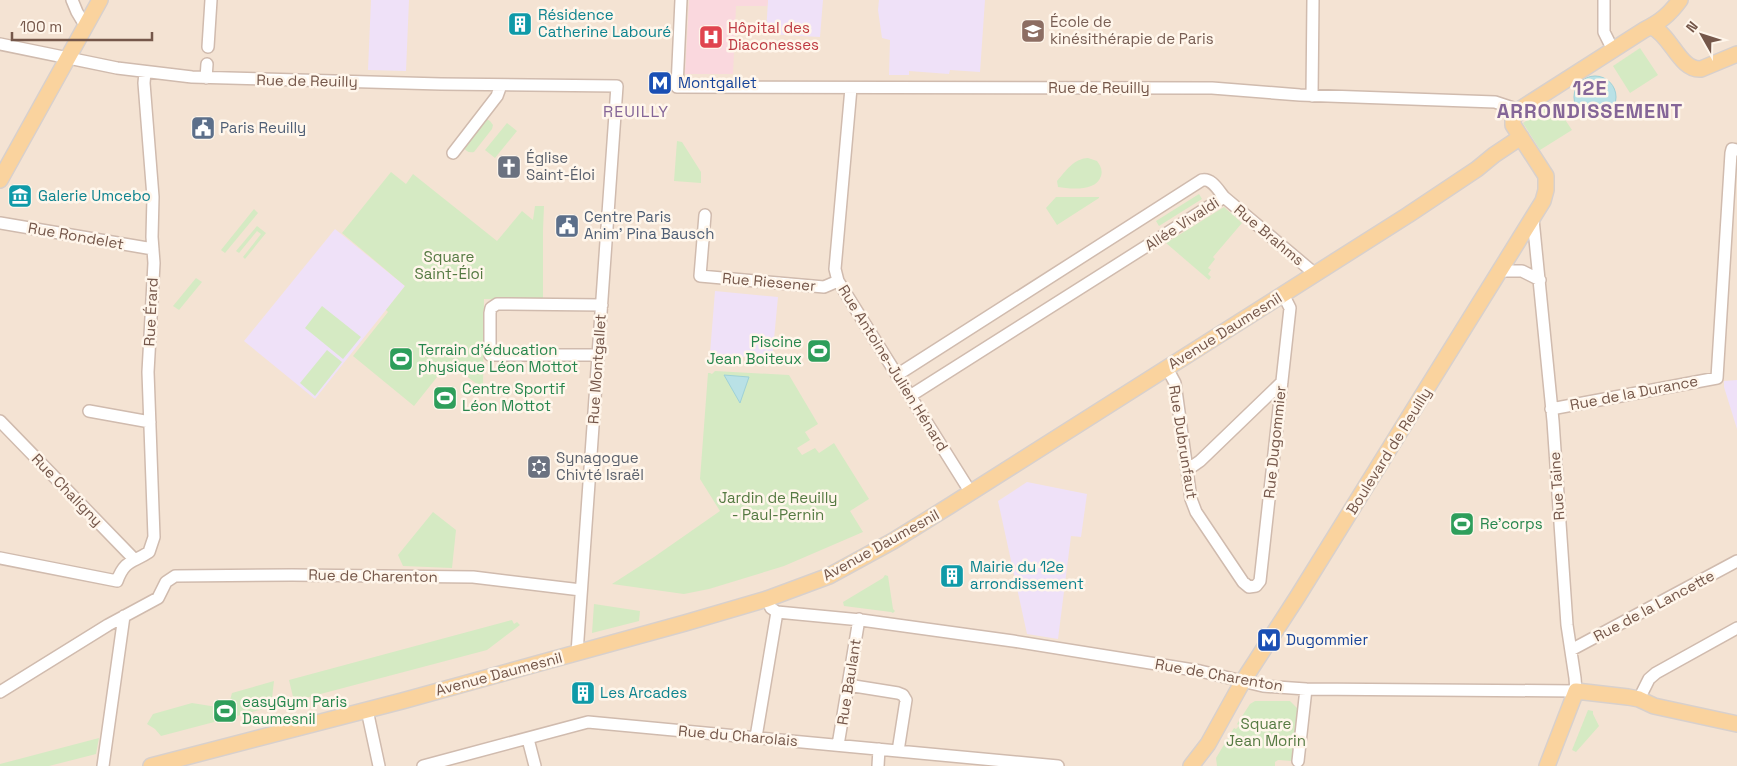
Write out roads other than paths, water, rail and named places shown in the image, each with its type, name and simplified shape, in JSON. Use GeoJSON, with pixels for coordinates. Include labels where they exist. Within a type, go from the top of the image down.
{"type":"FeatureCollection","features":[{"type":"Feature","properties":{"kind":"main road"},"geometry":{"type":"LineString","coordinates":[[0,180],[100,0]]}},
{"type":"Feature","properties":{"kind":"main road"},"geometry":{"type":"LineString","coordinates":[[1519,110],[1644,30],[1652,27],[1664,18],[1680,0]]}},
{"type":"Feature","properties":{"kind":"main road"},"geometry":{"type":"LineString","coordinates":[[1652,27],[1661,32],[1686,64],[1695,69],[1701,69],[1737,54]]}},
{"type":"Feature","properties":{"kind":"main road","name":"Boulevard de Reuilly"},"geometry":{"type":"LineString","coordinates":[[1191,766],[1208,744],[1243,681],[1303,588],[1544,199],[1546,180],[1513,125],[1513,119],[1519,110]]}},
{"type":"Feature","properties":{"kind":"main road","name":"Avenue Daumesnil"},"geometry":{"type":"LineString","coordinates":[[154,766],[685,623],[767,599],[829,576],[893,541],[971,493],[1477,169],[1495,165],[1523,141]]}},
{"type":"Feature","properties":{"kind":"main road"},"geometry":{"type":"LineString","coordinates":[[1547,766],[1576,692]]}},
{"type":"Feature","properties":{"kind":"main road","name":"Rue de Charenton"},"geometry":{"type":"LineString","coordinates":[[1576,692],[1639,699],[1654,706],[1737,724]]}},
{"type":"Feature","properties":{"kind":"street"},"geometry":{"type":"LineString","coordinates":[[72,0],[86,27]]}},
{"type":"Feature","properties":{"kind":"street"},"geometry":{"type":"LineString","coordinates":[[208,47],[211,0]]}},
{"type":"Feature","properties":{"kind":"street","name":"Rue de Reuilly"},"geometry":{"type":"LineString","coordinates":[[681,0],[677,87],[1212,88],[1312,96],[1495,102],[1519,110]]}},
{"type":"Feature","properties":{"kind":"street"},"geometry":{"type":"LineString","coordinates":[[1312,96],[1313,0]]}},
{"type":"Feature","properties":{"kind":"street"},"geometry":{"type":"LineString","coordinates":[[1604,0],[1604,32],[1613,50]]}},
{"type":"Feature","properties":{"kind":"street","name":"Rue de Reuilly"},"geometry":{"type":"LineString","coordinates":[[0,44],[68,59],[145,72],[206,78],[617,86]]}},
{"type":"Feature","properties":{"kind":"street"},"geometry":{"type":"LineString","coordinates":[[206,78],[207,64]]}},
{"type":"Feature","properties":{"kind":"street","name":"Rue Érard"},"geometry":{"type":"LineString","coordinates":[[134,559],[149,552],[154,537],[148,372],[154,264],[154,197],[144,83],[145,72]]}},
{"type":"Feature","properties":{"kind":"street"},"geometry":{"type":"LineString","coordinates":[[453,153],[497,96],[501,85]]}},
{"type":"Feature","properties":{"kind":"street","name":"Rue Montgallet"},"geometry":{"type":"LineString","coordinates":[[577,653],[617,86]]}},
{"type":"Feature","properties":{"kind":"street","name":"Rue Antoine-Julien Hénard"},"geometry":{"type":"LineString","coordinates":[[851,88],[835,270],[838,281],[971,493]]}},
{"type":"Feature","properties":{"kind":"street","name":"Rue de la Durance"},"geometry":{"type":"LineString","coordinates":[[1551,409],[1717,378],[1734,149]]}},
{"type":"Feature","properties":{"kind":"street","name":"Allée Vivaldi"},"geometry":{"type":"LineString","coordinates":[[897,375],[1202,180],[1211,181],[1224,197],[910,396]]}},
{"type":"Feature","properties":{"kind":"street","name":"Rue Brahms"},"geometry":{"type":"LineString","coordinates":[[1224,197],[1314,273]]}},
{"type":"Feature","properties":{"kind":"street","name":"Rue Riesener"},"geometry":{"type":"LineString","coordinates":[[705,215],[700,276],[824,286],[838,281]]}},
{"type":"Feature","properties":{"kind":"street","name":"Rue Taine"},"geometry":{"type":"LineString","coordinates":[[1533,219],[1540,280],[1568,624],[1576,692]]}},
{"type":"Feature","properties":{"kind":"street","name":"Rue Rondelet"},"geometry":{"type":"LineString","coordinates":[[0,223],[153,249]]}},
{"type":"Feature","properties":{"kind":"street"},"geometry":{"type":"LineString","coordinates":[[1500,270],[1522,271],[1540,280]]}},
{"type":"Feature","properties":{"kind":"street","name":"Rue Dugommier"},"geometry":{"type":"LineString","coordinates":[[1252,586],[1256,586],[1260,581],[1290,308],[1283,294]]}},
{"type":"Feature","properties":{"kind":"street"},"geometry":{"type":"LineString","coordinates":[[598,355],[490,355],[490,310],[494,305],[500,304],[602,304]]}},
{"type":"Feature","properties":{"kind":"street","name":"Rue Dubrunfaut"},"geometry":{"type":"LineString","coordinates":[[1167,368],[1175,383],[1190,499],[1196,512],[1244,582],[1249,587],[1252,586]]}},
{"type":"Feature","properties":{"kind":"street"},"geometry":{"type":"LineString","coordinates":[[1187,470],[1200,461],[1282,382]]}},
{"type":"Feature","properties":{"kind":"street"},"geometry":{"type":"LineString","coordinates":[[89,411],[150,422]]}},
{"type":"Feature","properties":{"kind":"street","name":"Rue Chaligny"},"geometry":{"type":"LineString","coordinates":[[0,421],[134,559]]}},
{"type":"Feature","properties":{"kind":"street"},"geometry":{"type":"LineString","coordinates":[[0,558],[116,581],[123,568],[134,559]]}},
{"type":"Feature","properties":{"kind":"street","name":"Rue de la Lancette"},"geometry":{"type":"LineString","coordinates":[[1571,650],[1737,561]]}},
{"type":"Feature","properties":{"kind":"street","name":"Rue de Charenton"},"geometry":{"type":"LineString","coordinates":[[124,616],[158,598],[166,582],[175,576],[473,577],[582,590]]}},
{"type":"Feature","properties":{"kind":"street"},"geometry":{"type":"LineString","coordinates":[[756,737],[777,612],[770,608],[767,599]]}},
{"type":"Feature","properties":{"kind":"street","name":"Rue de Charenton"},"geometry":{"type":"LineString","coordinates":[[777,612],[859,619],[1014,641],[1200,671],[1267,687],[1576,692]]}},
{"type":"Feature","properties":{"kind":"street"},"geometry":{"type":"LineString","coordinates":[[0,692],[124,616]]}},
{"type":"Feature","properties":{"kind":"street"},"geometry":{"type":"LineString","coordinates":[[104,766],[124,616]]}},
{"type":"Feature","properties":{"kind":"street","name":"Rue Baulant"},"geometry":{"type":"LineString","coordinates":[[838,744],[859,619]]}},
{"type":"Feature","properties":{"kind":"street"},"geometry":{"type":"LineString","coordinates":[[1639,699],[1649,679],[1656,673],[1737,628]]}},
{"type":"Feature","properties":{"kind":"street"},"geometry":{"type":"LineString","coordinates":[[848,685],[898,692],[904,696],[906,700],[898,751]]}},
{"type":"Feature","properties":{"kind":"street"},"geometry":{"type":"LineString","coordinates":[[1298,761],[1306,689]]}},
{"type":"Feature","properties":{"kind":"street"},"geometry":{"type":"LineString","coordinates":[[366,710],[379,766]]}},
{"type":"Feature","properties":{"kind":"street","name":"Rue du Charolais"},"geometry":{"type":"LineString","coordinates":[[423,766],[588,722],[1058,766]]}},
{"type":"Feature","properties":{"kind":"street"},"geometry":{"type":"LineString","coordinates":[[528,738],[535,766]]}},
{"type":"Feature","properties":{"kind":"street"},"geometry":{"type":"LineString","coordinates":[[878,766],[879,749]]}},
{"type":"Feature","properties":{"kind":"water"},"geometry":{"type":"Polygon","coordinates":[[[1591,76],[1599,76],[1610,82],[1616,97],[1610,112],[1599,118],[1591,118],[1580,112],[1574,101],[1574,93],[1580,82],[1591,76]]]}},
{"type":"Feature","properties":{"kind":"water"},"geometry":{"type":"Polygon","coordinates":[[[724,375],[749,377],[740,403],[724,375]]]}},
{"type":"Feature","properties":{"kind":"place","name":"Résidence Catherine Labouré"},"geometry":{"type":"Point","coordinates":[520,24]}},
{"type":"Feature","properties":{"kind":"place","name":"École de kinésithérapie de Paris"},"geometry":{"type":"Point","coordinates":[1033,31]}},
{"type":"Feature","properties":{"kind":"place","name":"Hôpital des Diaconesses"},"geometry":{"type":"Point","coordinates":[711,37]}},
{"type":"Feature","properties":{"kind":"place","name":"Montgallet"},"geometry":{"type":"Point","coordinates":[660,83]}},
{"type":"Feature","properties":{"kind":"place","name":"Paris Reuilly"},"geometry":{"type":"Point","coordinates":[203,128]}},
{"type":"Feature","properties":{"kind":"place","name":"Église Saint-Éloi"},"geometry":{"type":"Point","coordinates":[509,167]}},
{"type":"Feature","properties":{"kind":"place","name":"Galerie Umcebo"},"geometry":{"type":"Point","coordinates":[20,196]}},
{"type":"Feature","properties":{"kind":"place","name":"Centre Paris Anim’ Pina Bausch"},"geometry":{"type":"Point","coordinates":[567,226]}},
{"type":"Feature","properties":{"kind":"place","name":"Piscine Jean Boiteux"},"geometry":{"type":"Point","coordinates":[819,351]}},
{"type":"Feature","properties":{"kind":"place","name":"Terrain d'éducation physique Léon Mottot"},"geometry":{"type":"Point","coordinates":[401,359]}},
{"type":"Feature","properties":{"kind":"place","name":"Centre Sportif Léon Mottot"},"geometry":{"type":"Point","coordinates":[445,398]}},
{"type":"Feature","properties":{"kind":"place","name":"Synagogue Chivté Israël"},"geometry":{"type":"Point","coordinates":[539,467]}},
{"type":"Feature","properties":{"kind":"place","name":"Re'corps"},"geometry":{"type":"Point","coordinates":[1462,524]}},
{"type":"Feature","properties":{"kind":"place","name":"Mairie du 12e arrondissement"},"geometry":{"type":"Point","coordinates":[952,576]}},
{"type":"Feature","properties":{"kind":"place","name":"Dugommier"},"geometry":{"type":"Point","coordinates":[1269,640]}},
{"type":"Feature","properties":{"kind":"place","name":"Les Arcades"},"geometry":{"type":"Point","coordinates":[583,693]}},
{"type":"Feature","properties":{"kind":"place","name":"easyGym Paris Daumesnil"},"geometry":{"type":"Point","coordinates":[225,711]}},
{"type":"Feature","properties":{"kind":"district","name":"12E ARRONDISSEMENT"},"geometry":{"type":"Point","coordinates":[1590,100]}},
{"type":"Feature","properties":{"kind":"district","name":"REUILLY"},"geometry":{"type":"Point","coordinates":[636,111]}},
{"type":"Feature","properties":{"kind":"park label","name":"Square Saint-Éloi"},"geometry":{"type":"Point","coordinates":[449,266]}},
{"type":"Feature","properties":{"kind":"park label","name":"Jardin de Reuilly - Paul-Pernin"},"geometry":{"type":"Point","coordinates":[778,506]}},
{"type":"Feature","properties":{"kind":"park label","name":"Square Jean Morin"},"geometry":{"type":"Point","coordinates":[1266,732]}}]}
